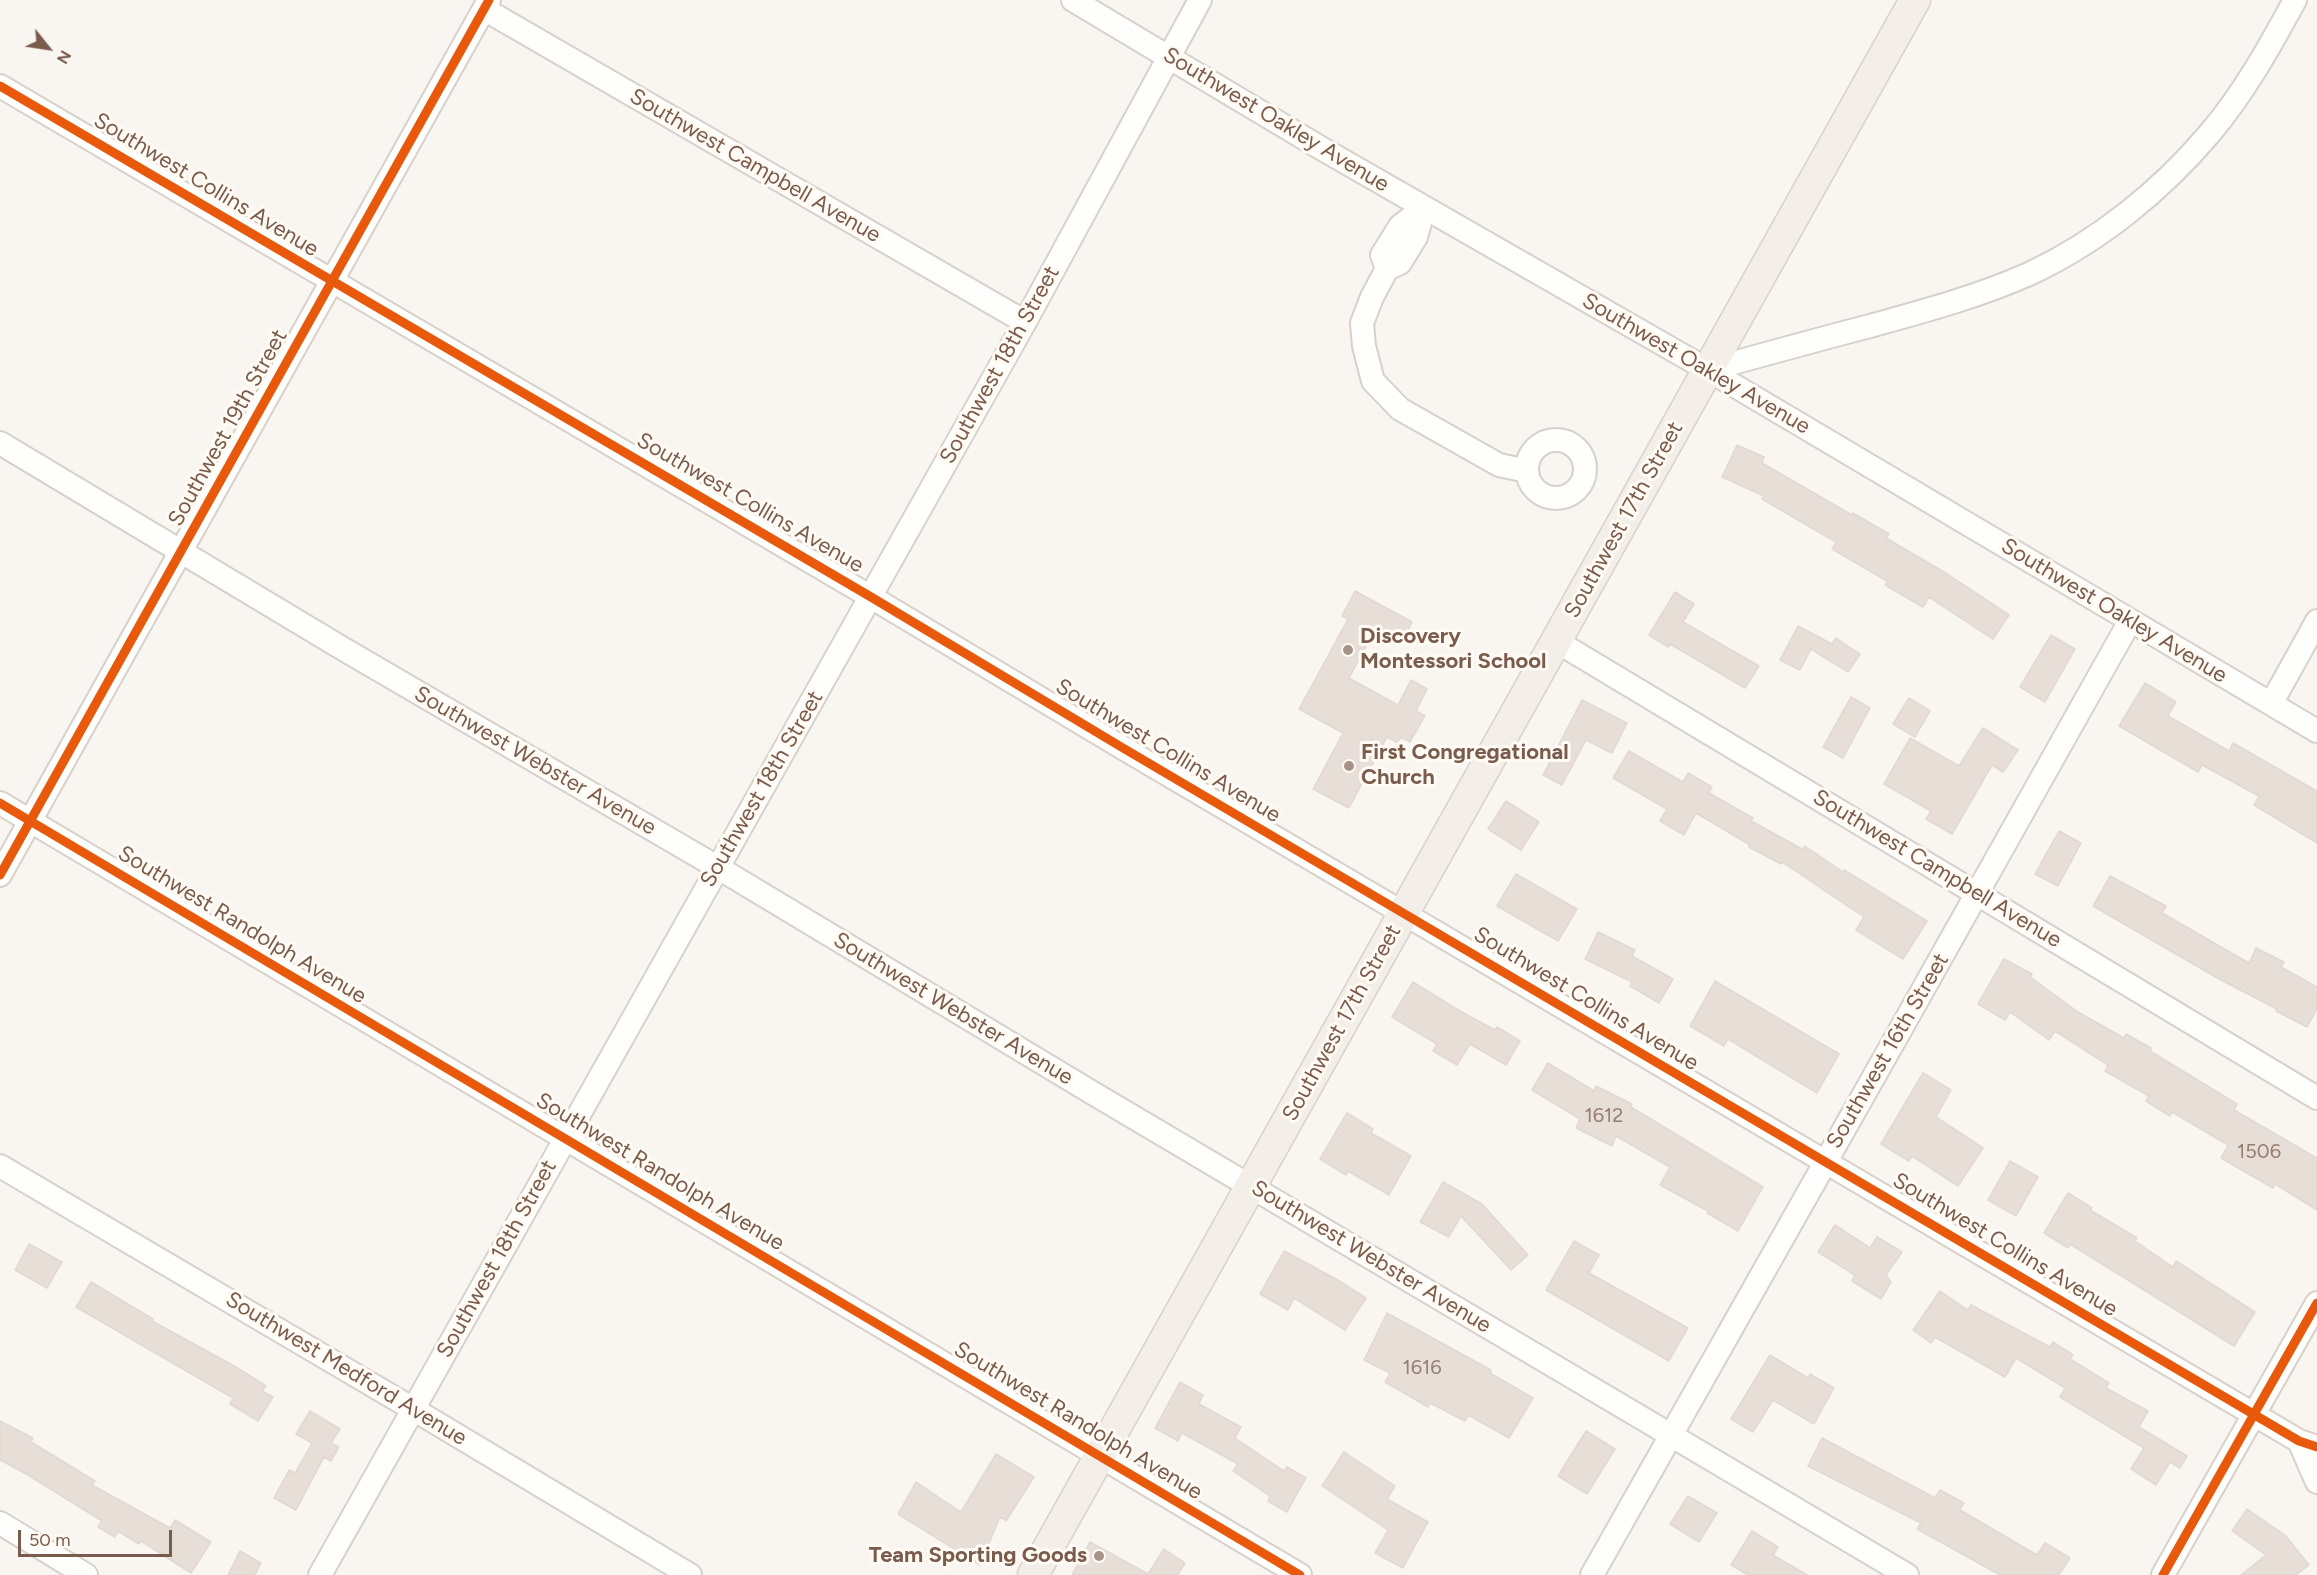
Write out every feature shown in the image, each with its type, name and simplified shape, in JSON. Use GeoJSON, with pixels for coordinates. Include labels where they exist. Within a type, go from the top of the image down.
{"type":"FeatureCollection","features":[{"type":"Feature","properties":{"kind":"main road","name":"Southwest 17th Street"},"geometry":{"type":"LineString","coordinates":[[1033,1575],[1915,0]]}},
{"type":"Feature","properties":{"kind":"street","name":"Southwest Oakley Avenue"},"geometry":{"type":"LineString","coordinates":[[1073,0],[1424,208],[1708,370],[2317,731]]}},
{"type":"Feature","properties":{"kind":"street","name":"Southwest 18th Street"},"geometry":{"type":"LineString","coordinates":[[320,1575],[1025,322],[1200,0]]}},
{"type":"Feature","properties":{"kind":"street"},"geometry":{"type":"LineString","coordinates":[[1708,370],[1947,305],[2031,273],[2078,247],[2138,204],[2183,163],[2211,133],[2247,83],[2295,0]]}},
{"type":"Feature","properties":{"kind":"street","name":"Southwest 19th Street"},"geometry":{"type":"LineString","coordinates":[[0,875],[487,4]]}},
{"type":"Feature","properties":{"kind":"street","name":"Southwest Campbell Avenue"},"geometry":{"type":"LineString","coordinates":[[487,4],[1025,322]]}},
{"type":"Feature","properties":{"kind":"street","name":"Southwest Collins Avenue"},"geometry":{"type":"LineString","coordinates":[[0,86],[871,597],[2253,1415],[2308,1444],[2317,1482]]}},
{"type":"Feature","properties":{"kind":"street"},"geometry":{"type":"LineString","coordinates":[[1424,208],[1400,226],[1382,255],[1387,269],[1372,297],[1362,323],[1364,346],[1373,381],[1400,409],[1499,465],[1527,471]]}},
{"type":"Feature","properties":{"kind":"street","name":"Southwest Webster Avenue"},"geometry":{"type":"LineString","coordinates":[[0,443],[1907,1575]]}},
{"type":"Feature","properties":{"kind":"street","name":"Southwest 16th Street"},"geometry":{"type":"LineString","coordinates":[[1592,1575],[2130,621]]}},
{"type":"Feature","properties":{"kind":"street"},"geometry":{"type":"LineString","coordinates":[[2271,704],[2317,621]]}},
{"type":"Feature","properties":{"kind":"street","name":"Southwest Campbell Avenue"},"geometry":{"type":"LineString","coordinates":[[1556,641],[2317,1098]]}},
{"type":"Feature","properties":{"kind":"street","name":"Southwest Randolph Avenue"},"geometry":{"type":"LineString","coordinates":[[0,803],[1300,1575]]}},
{"type":"Feature","properties":{"kind":"street","name":"Southwest Medford Avenue"},"geometry":{"type":"LineString","coordinates":[[0,1166],[413,1408],[690,1575]]}},
{"type":"Feature","properties":{"kind":"street"},"geometry":{"type":"LineString","coordinates":[[2163,1575],[2317,1303]]}},
{"type":"Feature","properties":{"kind":"street"},"geometry":{"type":"LineString","coordinates":[[0,1523],[86,1575]]}},
{"type":"Feature","properties":{"kind":"building"},"geometry":{"type":"Polygon","coordinates":[[[1737,445],[1764,457],[1762,463],[1889,534],[1886,538],[1944,572],[2009,615],[1993,639],[1929,597],[1923,607],[1885,585],[1887,581],[1832,549],[1836,542],[1762,499],[1764,496],[1722,477],[1737,445]]]}},
{"type":"Feature","properties":{"kind":"building"},"geometry":{"type":"Polygon","coordinates":[[[1355,591],[1412,622],[1403,640],[1377,626],[1349,678],[1398,705],[1411,680],[1427,689],[1416,711],[1425,716],[1410,742],[1401,737],[1398,743],[1387,737],[1349,808],[1313,789],[1343,733],[1299,709],[1348,619],[1342,616],[1355,591]]]}},
{"type":"Feature","properties":{"kind":"building"},"geometry":{"type":"Polygon","coordinates":[[[1675,592],[1694,604],[1683,622],[1759,666],[1745,688],[1670,644],[1668,647],[1649,635],[1675,592]]]}},
{"type":"Feature","properties":{"kind":"building"},"geometry":{"type":"Polygon","coordinates":[[[1798,626],[1832,644],[1836,638],[1860,654],[1848,672],[1811,649],[1800,670],[1780,660],[1798,626]]]}},
{"type":"Feature","properties":{"kind":"building"},"geometry":{"type":"Polygon","coordinates":[[[2051,635],[2075,649],[2045,702],[2020,687],[2051,635]]]}},
{"type":"Feature","properties":{"kind":"building"},"geometry":{"type":"Polygon","coordinates":[[[2145,683],[2176,702],[2168,716],[2229,751],[2233,743],[2317,791],[2317,843],[2254,805],[2259,796],[2202,765],[2198,772],[2119,726],[2145,683]]]}},
{"type":"Feature","properties":{"kind":"building"},"geometry":{"type":"Polygon","coordinates":[[[1851,697],[1870,708],[1843,758],[1823,747],[1851,697]]]}},
{"type":"Feature","properties":{"kind":"building"},"geometry":{"type":"Polygon","coordinates":[[[1909,698],[1930,711],[1915,737],[1893,724],[1909,698]]]}},
{"type":"Feature","properties":{"kind":"building"},"geometry":{"type":"Polygon","coordinates":[[[1582,700],[1627,723],[1612,753],[1586,740],[1562,785],[1543,775],[1582,700]]]}},
{"type":"Feature","properties":{"kind":"building"},"geometry":{"type":"Polygon","coordinates":[[[1983,728],[2018,750],[2003,772],[1992,765],[1952,834],[1926,819],[1931,811],[1884,784],[1910,738],[1959,766],[1983,728]]]}},
{"type":"Feature","properties":{"kind":"building"},"geometry":{"type":"Polygon","coordinates":[[[1629,751],[1683,782],[1688,773],[1712,787],[1709,793],[1753,818],[1751,821],[1802,849],[1805,846],[1843,872],[1844,870],[1927,921],[1903,959],[1856,930],[1864,917],[1782,862],[1781,864],[1749,847],[1750,845],[1696,813],[1684,835],[1660,821],[1667,809],[1613,778],[1629,751]]]}},
{"type":"Feature","properties":{"kind":"building"},"geometry":{"type":"Polygon","coordinates":[[[1506,801],[1539,822],[1521,850],[1488,829],[1506,801]]]}},
{"type":"Feature","properties":{"kind":"building"},"geometry":{"type":"Polygon","coordinates":[[[2059,831],[2081,843],[2058,886],[2035,874],[2059,831]]]}},
{"type":"Feature","properties":{"kind":"building"},"geometry":{"type":"Polygon","coordinates":[[[1516,874],[1577,909],[1558,941],[1497,906],[1516,874]]]}},
{"type":"Feature","properties":{"kind":"building"},"geometry":{"type":"Polygon","coordinates":[[[2110,876],[2166,906],[2162,913],[2249,963],[2256,948],[2284,962],[2281,967],[2317,987],[2317,1009],[2307,1027],[2093,906],[2110,876]]]}},
{"type":"Feature","properties":{"kind":"building"},"geometry":{"type":"Polygon","coordinates":[[[1598,932],[1635,950],[1632,956],[1673,979],[1659,1003],[1630,986],[1632,982],[1585,959],[1598,932]]]}},
{"type":"Feature","properties":{"kind":"building"},"geometry":{"type":"Polygon","coordinates":[[[2004,959],[2032,974],[2030,977],[2078,1012],[2124,1038],[2126,1034],[2151,1048],[2150,1051],[2237,1104],[2234,1110],[2317,1158],[2317,1210],[2275,1184],[2273,1188],[2221,1158],[2228,1145],[2172,1112],[2170,1116],[2146,1101],[2149,1096],[2105,1071],[2108,1065],[2055,1031],[2049,1040],[2010,1012],[2005,1020],[1978,1004],[2004,959]]]}},
{"type":"Feature","properties":{"kind":"building"},"geometry":{"type":"Polygon","coordinates":[[[1715,981],[1839,1054],[1817,1093],[1728,1039],[1724,1046],[1690,1026],[1715,981]]]}},
{"type":"Feature","properties":{"kind":"building"},"geometry":{"type":"Polygon","coordinates":[[[1413,982],[1458,1010],[1495,1030],[1497,1027],[1520,1041],[1506,1065],[1470,1044],[1457,1065],[1433,1051],[1437,1044],[1392,1017],[1413,982]]]}},
{"type":"Feature","properties":{"kind":"building"},"geometry":{"type":"Polygon","coordinates":[[[1548,1063],[1594,1091],[1596,1086],[1632,1104],[1631,1107],[1763,1187],[1738,1231],[1707,1213],[1708,1211],[1660,1185],[1670,1167],[1616,1136],[1612,1146],[1576,1128],[1580,1119],[1532,1090],[1548,1063]]]}},
{"type":"Feature","properties":{"kind":"building"},"geometry":{"type":"Polygon","coordinates":[[[1923,1073],[1951,1090],[1936,1117],[1983,1148],[1958,1186],[1912,1156],[1909,1161],[1881,1144],[1923,1073]]]}},
{"type":"Feature","properties":{"kind":"building"},"geometry":{"type":"Polygon","coordinates":[[[1347,1113],[1373,1129],[1371,1133],[1411,1156],[1389,1195],[1348,1171],[1346,1175],[1320,1159],[1347,1113]]]}},
{"type":"Feature","properties":{"kind":"building"},"geometry":{"type":"Polygon","coordinates":[[[2010,1161],[2038,1177],[2016,1216],[1988,1200],[2010,1161]]]}},
{"type":"Feature","properties":{"kind":"building"},"geometry":{"type":"Polygon","coordinates":[[[1443,1182],[1482,1204],[1528,1255],[1511,1270],[1461,1216],[1449,1237],[1420,1222],[1443,1182]]]}},
{"type":"Feature","properties":{"kind":"building"},"geometry":{"type":"Polygon","coordinates":[[[2068,1193],[2092,1208],[2090,1210],[2137,1238],[2135,1241],[2173,1267],[2176,1261],[2255,1312],[2234,1346],[2070,1244],[2068,1248],[2044,1233],[2068,1193]]]}},
{"type":"Feature","properties":{"kind":"building"},"geometry":{"type":"Polygon","coordinates":[[[1835,1225],[1870,1248],[1877,1237],[1902,1252],[1886,1275],[1891,1282],[1881,1299],[1852,1281],[1855,1275],[1818,1252],[1835,1225]]]}},
{"type":"Feature","properties":{"kind":"building"},"geometry":{"type":"Polygon","coordinates":[[[1574,1241],[1599,1255],[1589,1273],[1688,1328],[1669,1361],[1546,1290],[1574,1241]]]}},
{"type":"Feature","properties":{"kind":"building"},"geometry":{"type":"Polygon","coordinates":[[[29,1244],[62,1262],[47,1288],[15,1270],[29,1244]]]}},
{"type":"Feature","properties":{"kind":"building"},"geometry":{"type":"Polygon","coordinates":[[[1284,1251],[1366,1298],[1345,1330],[1294,1298],[1288,1310],[1260,1294],[1284,1251]]]}},
{"type":"Feature","properties":{"kind":"building"},"geometry":{"type":"Polygon","coordinates":[[[91,1282],[153,1319],[152,1321],[266,1386],[262,1391],[273,1397],[258,1421],[230,1404],[233,1398],[76,1307],[91,1282]]]}},
{"type":"Feature","properties":{"kind":"building"},"geometry":{"type":"Polygon","coordinates":[[[1940,1291],[1968,1310],[1971,1305],[2050,1347],[2053,1342],[2073,1355],[2070,1359],[2109,1383],[2106,1388],[2148,1411],[2139,1427],[2187,1456],[2180,1468],[2170,1462],[2156,1485],[2131,1469],[2144,1448],[2060,1397],[2065,1388],[2016,1358],[2005,1377],[1935,1337],[1931,1343],[1913,1330],[1940,1291]]]}},
{"type":"Feature","properties":{"kind":"building"},"geometry":{"type":"Polygon","coordinates":[[[1387,1313],[1491,1370],[1490,1373],[1533,1398],[1509,1438],[1468,1415],[1465,1421],[1430,1403],[1428,1407],[1385,1382],[1390,1373],[1364,1360],[1387,1313]]]}},
{"type":"Feature","properties":{"kind":"building"},"geometry":{"type":"Polygon","coordinates":[[[1770,1355],[1808,1378],[1810,1374],[1834,1388],[1814,1424],[1773,1400],[1753,1432],[1731,1419],[1770,1355]]]}},
{"type":"Feature","properties":{"kind":"building"},"geometry":{"type":"Polygon","coordinates":[[[1180,1382],[1203,1395],[1199,1404],[1241,1427],[1235,1438],[1284,1471],[1287,1467],[1306,1478],[1287,1512],[1268,1501],[1270,1496],[1233,1471],[1238,1464],[1182,1433],[1178,1441],[1155,1428],[1180,1382]]]}},
{"type":"Feature","properties":{"kind":"building"},"geometry":{"type":"Polygon","coordinates":[[[310,1411],[340,1429],[331,1443],[339,1447],[331,1461],[324,1457],[296,1510],[274,1498],[289,1470],[295,1473],[312,1443],[296,1434],[310,1411]]]}},
{"type":"Feature","properties":{"kind":"building"},"geometry":{"type":"Polygon","coordinates":[[[0,1421],[33,1438],[31,1442],[95,1481],[92,1485],[170,1528],[175,1520],[211,1542],[191,1573],[141,1541],[139,1544],[118,1531],[115,1537],[98,1527],[102,1521],[0,1460],[0,1421]]]}},
{"type":"Feature","properties":{"kind":"building"},"geometry":{"type":"Polygon","coordinates":[[[1586,1431],[1615,1449],[1587,1494],[1558,1476],[1586,1431]]]}},
{"type":"Feature","properties":{"kind":"building"},"geometry":{"type":"Polygon","coordinates":[[[1822,1438],[1935,1498],[1940,1490],[1964,1503],[1960,1510],[2037,1555],[2045,1543],[2070,1558],[2059,1575],[2000,1575],[1917,1529],[1921,1523],[1808,1466],[1822,1438]]]}},
{"type":"Feature","properties":{"kind":"building"},"geometry":{"type":"Polygon","coordinates":[[[1344,1452],[1395,1486],[1387,1499],[1428,1522],[1403,1568],[1375,1553],[1388,1530],[1322,1486],[1344,1452]]]}},
{"type":"Feature","properties":{"kind":"building"},"geometry":{"type":"Polygon","coordinates":[[[996,1454],[1034,1477],[1006,1521],[1000,1517],[980,1565],[898,1514],[916,1482],[961,1512],[996,1454]]]}},
{"type":"Feature","properties":{"kind":"building"},"geometry":{"type":"Polygon","coordinates":[[[1688,1496],[1717,1513],[1699,1542],[1670,1524],[1688,1496]]]}},
{"type":"Feature","properties":{"kind":"building"},"geometry":{"type":"Polygon","coordinates":[[[2247,1509],[2285,1535],[2309,1565],[2296,1575],[2241,1575],[2266,1555],[2232,1531],[2247,1509]]]}},
{"type":"Feature","properties":{"kind":"building"},"geometry":{"type":"Polygon","coordinates":[[[1752,1531],[1778,1547],[1773,1555],[1807,1575],[1748,1575],[1731,1565],[1752,1531]]]}},
{"type":"Feature","properties":{"kind":"building","name":"Team Sporting Goods"},"geometry":{"type":"Polygon","coordinates":[[[1090,1542],[1148,1574],[1164,1549],[1185,1563],[1178,1575],[1072,1575],[1090,1542]]]}},
{"type":"Feature","properties":{"kind":"building"},"geometry":{"type":"Polygon","coordinates":[[[240,1551],[261,1563],[255,1575],[228,1575],[240,1551]]]}},
{"type":"Feature","properties":{"kind":"cycle path"},"geometry":{"type":"LineString","coordinates":[[0,875],[489,0]]}},
{"type":"Feature","properties":{"kind":"cycle path"},"geometry":{"type":"LineString","coordinates":[[0,86],[871,597],[2299,1441],[2317,1447]]}},
{"type":"Feature","properties":{"kind":"cycle path"},"geometry":{"type":"LineString","coordinates":[[0,803],[1300,1575]]}},
{"type":"Feature","properties":{"kind":"cycle path"},"geometry":{"type":"LineString","coordinates":[[2163,1575],[2317,1303]]}},
{"type":"Feature","properties":{"kind":"place","name":"Discovery Montessori School"},"geometry":{"type":"Point","coordinates":[1348,650]}},
{"type":"Feature","properties":{"kind":"place","name":"First Congregational Church"},"geometry":{"type":"Point","coordinates":[1349,766]}},
{"type":"Feature","properties":{"kind":"place","name":"Team Sporting Goods"},"geometry":{"type":"Point","coordinates":[1099,1556]}}]}
